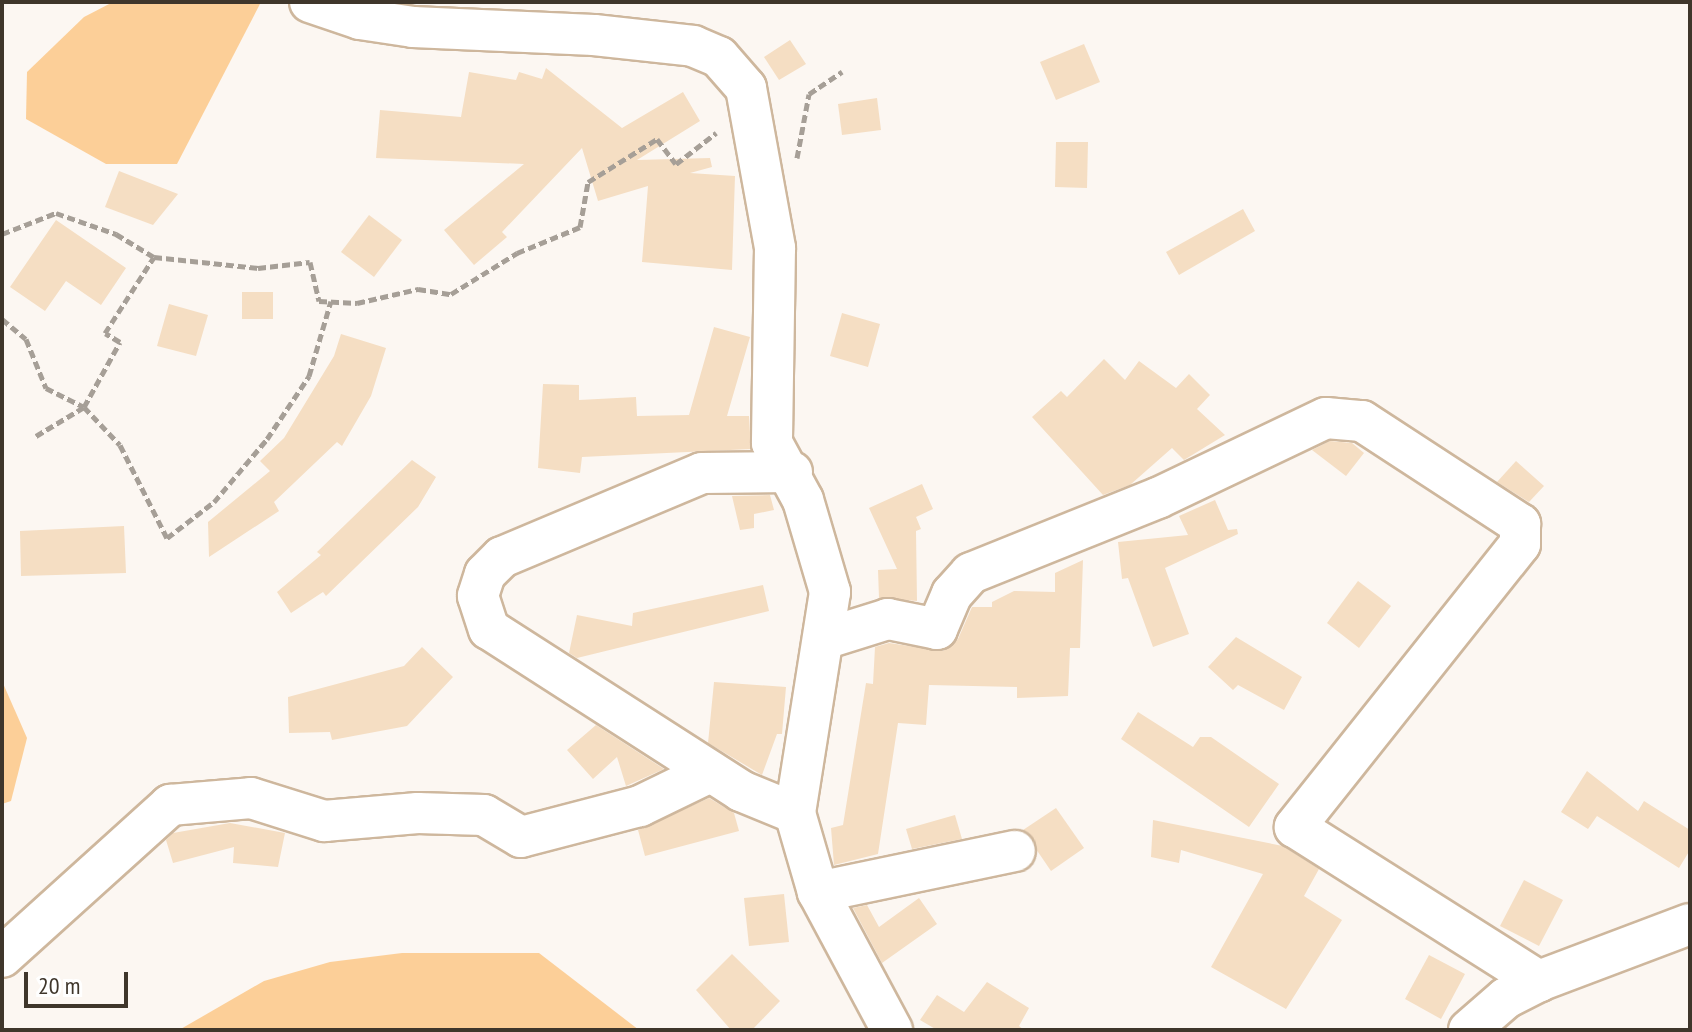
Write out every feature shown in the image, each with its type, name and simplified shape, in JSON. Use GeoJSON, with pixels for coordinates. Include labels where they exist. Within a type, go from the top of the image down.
{"type":"FeatureCollection","features":[{"type":"Feature","properties":{"kind":"street"},"geometry":{"type":"LineString","coordinates":[[310,2],[360,19],[413,27],[594,35],[706,48],[739,79],[749,108],[775,248],[772,443],[792,472],[828,579],[824,639],[795,813],[818,892],[892,1030]]}},
{"type":"Feature","properties":{"kind":"street"},"geometry":{"type":"LineString","coordinates":[[824,639],[888,619],[937,629],[952,594],[971,573],[1158,498],[1326,418],[1362,421],[1520,524],[1520,544],[1295,827],[1539,981]]}},
{"type":"Feature","properties":{"kind":"street"},"geometry":{"type":"LineString","coordinates":[[792,472],[702,473],[502,557],[481,582],[481,612],[489,629],[710,772],[741,791],[795,813]]}},
{"type":"Feature","properties":{"kind":"street"},"geometry":{"type":"LineString","coordinates":[[2,957],[170,805],[251,798],[324,821],[418,813],[484,815],[521,837],[640,806],[710,772]]}},
{"type":"Feature","properties":{"kind":"street"},"geometry":{"type":"LineString","coordinates":[[818,892],[1015,851]]}},
{"type":"Feature","properties":{"kind":"street"},"geometry":{"type":"LineString","coordinates":[[1477,1025],[1539,981],[1690,924]]}},
{"type":"Feature","properties":{"kind":"path"},"geometry":{"type":"LineString","coordinates":[[795,164],[809,94],[842,72]]}},
{"type":"Feature","properties":{"kind":"path"},"geometry":{"type":"LineString","coordinates":[[2,234],[56,213],[116,234],[154,257],[243,268],[310,262],[319,301],[357,303],[418,289],[451,294],[517,253],[580,227],[588,182],[657,139],[676,164],[749,108]]}},
{"type":"Feature","properties":{"kind":"path"},"geometry":{"type":"LineString","coordinates":[[36,436],[84,407],[120,342],[105,333],[154,257]]}},
{"type":"Feature","properties":{"kind":"path"},"geometry":{"type":"LineString","coordinates":[[2,319],[26,339],[46,388],[84,407],[120,445],[167,538],[214,502],[267,439],[309,376],[331,301]]}},
{"type":"Feature","properties":{"kind":"shaded area"},"geometry":{"type":"Polygon","coordinates":[[[113,2],[261,2],[177,164],[106,164],[26,119],[27,72],[84,17],[113,2]]]}},
{"type":"Feature","properties":{"kind":"shaded area"},"geometry":{"type":"Polygon","coordinates":[[[2,681],[27,738],[11,801],[2,804],[2,681]]]}},
{"type":"Feature","properties":{"kind":"shaded area"},"geometry":{"type":"Polygon","coordinates":[[[402,953],[539,953],[639,1030],[179,1030],[264,981],[330,962],[402,953]]]}},
{"type":"Feature","properties":{"kind":"building"},"geometry":{"type":"Polygon","coordinates":[[[790,40],[806,64],[779,80],[764,57],[790,40]]]}},
{"type":"Feature","properties":{"kind":"building"},"geometry":{"type":"Polygon","coordinates":[[[1084,44],[1100,82],[1056,100],[1040,62],[1084,44]]]}},
{"type":"Feature","properties":{"kind":"building"},"geometry":{"type":"Polygon","coordinates":[[[546,68],[622,128],[683,92],[700,121],[637,160],[710,158],[712,167],[690,173],[735,176],[732,270],[642,262],[648,186],[598,201],[582,148],[502,232],[507,237],[474,265],[444,230],[524,164],[376,158],[380,110],[461,117],[469,72],[516,80],[519,72],[542,79],[546,68]]]}},
{"type":"Feature","properties":{"kind":"building"},"geometry":{"type":"Polygon","coordinates":[[[877,98],[881,130],[842,135],[838,104],[877,98]]]}},
{"type":"Feature","properties":{"kind":"building"},"geometry":{"type":"Polygon","coordinates":[[[1056,142],[1088,142],[1087,188],[1055,187],[1056,142]]]}},
{"type":"Feature","properties":{"kind":"building"},"geometry":{"type":"Polygon","coordinates":[[[119,171],[178,194],[153,225],[105,207],[119,171]]]}},
{"type":"Feature","properties":{"kind":"building"},"geometry":{"type":"Polygon","coordinates":[[[1243,209],[1255,231],[1179,275],[1166,252],[1243,209]]]}},
{"type":"Feature","properties":{"kind":"building"},"geometry":{"type":"Polygon","coordinates":[[[369,215],[402,240],[374,277],[341,252],[369,215]]]}},
{"type":"Feature","properties":{"kind":"building"},"geometry":{"type":"Polygon","coordinates":[[[56,220],[126,268],[101,305],[66,281],[45,311],[10,287],[56,220]]]}},
{"type":"Feature","properties":{"kind":"building"},"geometry":{"type":"Polygon","coordinates":[[[242,292],[273,292],[273,319],[242,319],[242,292]]]}},
{"type":"Feature","properties":{"kind":"building"},"geometry":{"type":"Polygon","coordinates":[[[169,304],[208,315],[196,356],[157,346],[169,304]]]}},
{"type":"Feature","properties":{"kind":"building"},"geometry":{"type":"Polygon","coordinates":[[[842,313],[880,324],[868,367],[830,356],[842,313]]]}},
{"type":"Feature","properties":{"kind":"building"},"geometry":{"type":"Polygon","coordinates":[[[714,327],[750,337],[727,416],[749,416],[751,449],[582,457],[580,473],[538,468],[543,384],[579,385],[579,400],[636,397],[637,416],[689,415],[714,327]]]}},
{"type":"Feature","properties":{"kind":"building"},"geometry":{"type":"Polygon","coordinates":[[[341,334],[386,348],[371,396],[342,446],[337,442],[274,502],[279,511],[209,557],[208,522],[270,471],[260,461],[284,438],[334,356],[341,334]]]}},
{"type":"Feature","properties":{"kind":"building"},"geometry":{"type":"Polygon","coordinates":[[[1104,359],[1125,380],[1139,361],[1176,388],[1189,374],[1210,395],[1197,409],[1225,435],[1184,460],[1172,448],[1130,485],[1103,495],[1032,417],[1061,391],[1067,397],[1104,359]]]}},
{"type":"Feature","properties":{"kind":"building"},"geometry":{"type":"Polygon","coordinates":[[[1330,441],[1352,443],[1364,453],[1346,476],[1312,450],[1330,441]]]}},
{"type":"Feature","properties":{"kind":"building"},"geometry":{"type":"Polygon","coordinates":[[[412,460],[436,477],[418,507],[326,596],[323,592],[291,613],[277,592],[321,555],[317,552],[412,460]]]}},
{"type":"Feature","properties":{"kind":"building"},"geometry":{"type":"Polygon","coordinates":[[[1516,461],[1544,486],[1529,502],[1497,482],[1516,461]]]}},
{"type":"Feature","properties":{"kind":"building"},"geometry":{"type":"Polygon","coordinates":[[[922,484],[933,509],[916,517],[921,529],[916,531],[917,601],[879,598],[878,570],[897,569],[869,508],[922,484]]]}},
{"type":"Feature","properties":{"kind":"building"},"geometry":{"type":"Polygon","coordinates":[[[770,495],[774,510],[754,514],[754,528],[740,530],[732,496],[770,495]]]}},
{"type":"Feature","properties":{"kind":"building"},"geometry":{"type":"Polygon","coordinates":[[[1215,500],[1228,530],[1237,529],[1238,534],[1165,568],[1189,634],[1153,647],[1128,578],[1122,579],[1118,542],[1188,535],[1179,516],[1215,500]]]}},
{"type":"Feature","properties":{"kind":"building"},"geometry":{"type":"Polygon","coordinates":[[[124,526],[126,573],[21,576],[20,531],[124,526]]]}},
{"type":"Feature","properties":{"kind":"building"},"geometry":{"type":"Polygon","coordinates":[[[1083,560],[1080,648],[1070,648],[1068,696],[1017,698],[1017,687],[929,685],[926,725],[898,723],[878,854],[834,865],[831,828],[843,825],[866,683],[873,684],[875,647],[889,643],[943,651],[958,639],[972,607],[992,607],[992,602],[1014,591],[1055,592],[1055,573],[1083,560]]]}},
{"type":"Feature","properties":{"kind":"building"},"geometry":{"type":"Polygon","coordinates":[[[1358,581],[1391,606],[1359,648],[1327,623],[1358,581]]]}},
{"type":"Feature","properties":{"kind":"building"},"geometry":{"type":"Polygon","coordinates":[[[763,585],[769,611],[577,658],[569,653],[577,615],[632,626],[633,613],[763,585]]]}},
{"type":"Feature","properties":{"kind":"building"},"geometry":{"type":"Polygon","coordinates":[[[1236,637],[1302,677],[1284,710],[1238,685],[1233,690],[1208,667],[1236,637]]]}},
{"type":"Feature","properties":{"kind":"building"},"geometry":{"type":"Polygon","coordinates":[[[422,647],[453,677],[407,726],[332,740],[330,732],[289,733],[288,697],[404,666],[422,647]]]}},
{"type":"Feature","properties":{"kind":"building"},"geometry":{"type":"Polygon","coordinates":[[[714,682],[786,687],[782,734],[777,734],[762,775],[708,743],[714,682]]]}},
{"type":"Feature","properties":{"kind":"building"},"geometry":{"type":"Polygon","coordinates":[[[1138,712],[1193,747],[1200,737],[1211,737],[1279,784],[1249,827],[1121,739],[1138,712]]]}},
{"type":"Feature","properties":{"kind":"building"},"geometry":{"type":"Polygon","coordinates":[[[596,725],[664,769],[626,786],[617,757],[593,779],[567,750],[596,725]]]}},
{"type":"Feature","properties":{"kind":"building"},"geometry":{"type":"Polygon","coordinates":[[[1587,771],[1638,811],[1644,801],[1690,830],[1690,850],[1679,868],[1597,816],[1588,829],[1561,812],[1587,771]]]}},
{"type":"Feature","properties":{"kind":"building"},"geometry":{"type":"Polygon","coordinates":[[[709,798],[734,813],[739,831],[645,856],[638,830],[709,798]]]}},
{"type":"Feature","properties":{"kind":"building"},"geometry":{"type":"Polygon","coordinates":[[[1056,808],[1084,848],[1051,871],[1023,830],[1056,808]]]}},
{"type":"Feature","properties":{"kind":"building"},"geometry":{"type":"Polygon","coordinates":[[[955,815],[962,839],[912,849],[906,829],[955,815]]]}},
{"type":"Feature","properties":{"kind":"building"},"geometry":{"type":"Polygon","coordinates":[[[1153,820],[1283,846],[1319,869],[1304,896],[1342,920],[1286,1009],[1211,967],[1263,874],[1181,850],[1179,863],[1151,857],[1153,820]]]}},
{"type":"Feature","properties":{"kind":"building"},"geometry":{"type":"Polygon","coordinates":[[[230,823],[285,833],[278,867],[233,863],[234,847],[173,863],[166,840],[173,833],[230,823]]]}},
{"type":"Feature","properties":{"kind":"building"},"geometry":{"type":"Polygon","coordinates":[[[1524,880],[1563,900],[1539,946],[1500,926],[1524,880]]]}},
{"type":"Feature","properties":{"kind":"building"},"geometry":{"type":"Polygon","coordinates":[[[784,894],[789,942],[749,946],[744,898],[784,894]]]}},
{"type":"Feature","properties":{"kind":"building"},"geometry":{"type":"Polygon","coordinates":[[[919,898],[937,924],[882,963],[853,908],[867,905],[879,927],[919,898]]]}},
{"type":"Feature","properties":{"kind":"building"},"geometry":{"type":"Polygon","coordinates":[[[732,954],[780,1001],[752,1030],[731,1030],[696,990],[732,954]]]}},
{"type":"Feature","properties":{"kind":"building"},"geometry":{"type":"Polygon","coordinates":[[[1429,955],[1465,974],[1441,1019],[1405,999],[1429,955]]]}},
{"type":"Feature","properties":{"kind":"building"},"geometry":{"type":"Polygon","coordinates":[[[987,982],[1029,1008],[1019,1026],[1024,1030],[937,1030],[920,1020],[937,995],[964,1012],[987,982]]]}}]}
